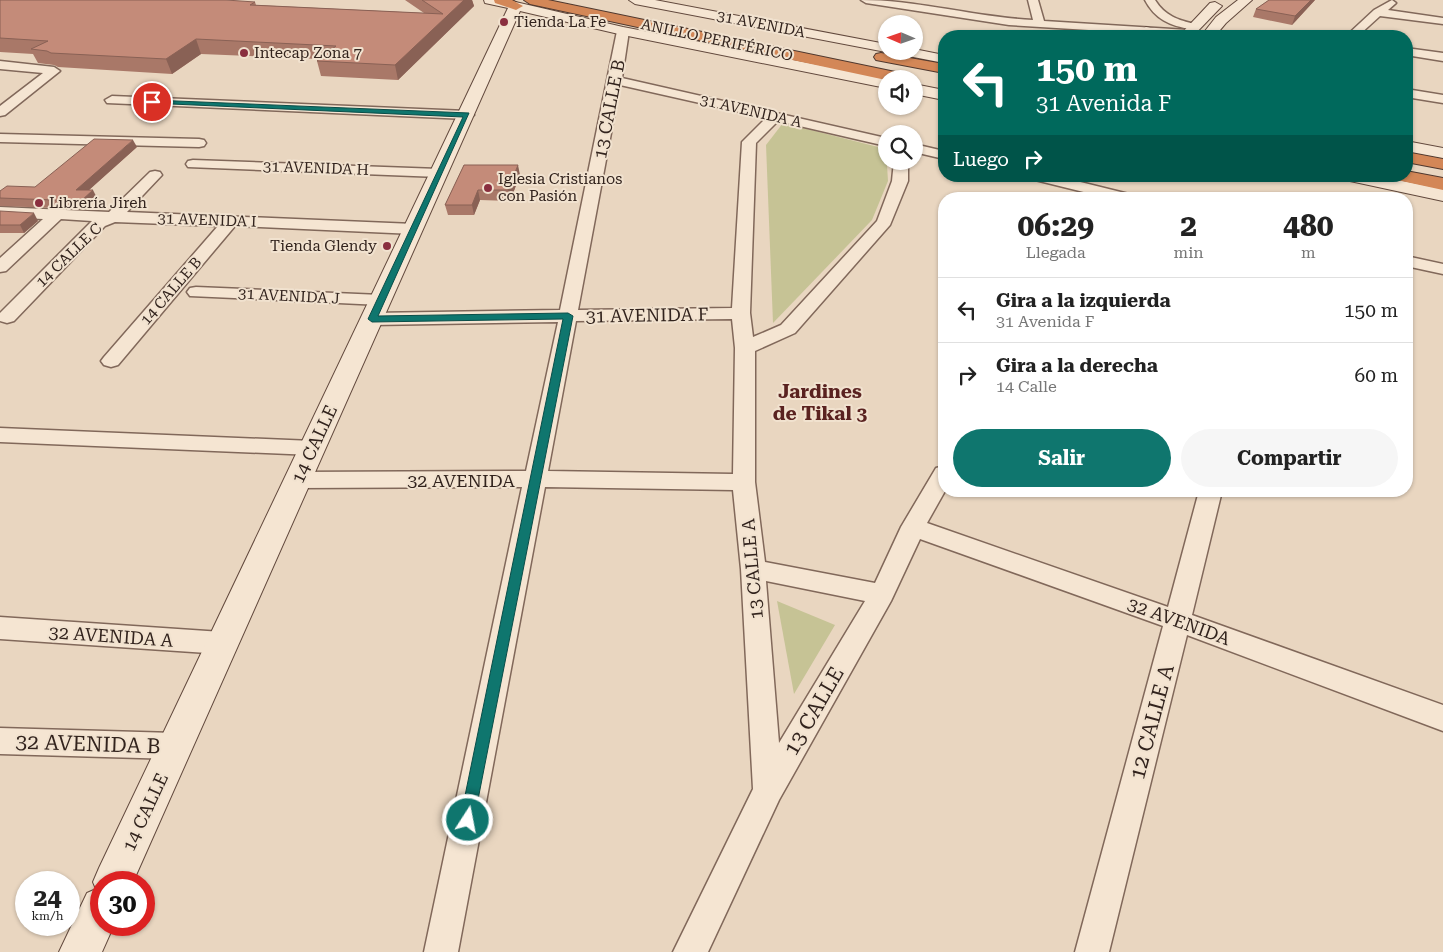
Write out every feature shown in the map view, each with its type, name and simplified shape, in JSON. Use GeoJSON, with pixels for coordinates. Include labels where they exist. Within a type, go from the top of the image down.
{"type":"FeatureCollection","features":[{"type":"Feature","properties":{"kind":"highway","name":"ANILLO PERIFÉRICO"},"geometry":{"type":"LineString","coordinates":[[582,0],[938,68]]}},
{"type":"Feature","properties":{"kind":"highway","name":"ANILLO PERIFÉRICO"},"geometry":{"type":"LineString","coordinates":[[515,2],[878,74]]}},
{"type":"Feature","properties":{"kind":"highway"},"geometry":{"type":"LineString","coordinates":[[741,54],[828,64]]}},
{"type":"Feature","properties":{"kind":"highway"},"geometry":{"type":"LineString","coordinates":[[923,82],[938,85]]}},
{"type":"Feature","properties":{"kind":"highway"},"geometry":{"type":"LineString","coordinates":[[1413,158],[1443,164]]}},
{"type":"Feature","properties":{"kind":"highway"},"geometry":{"type":"LineString","coordinates":[[1413,178],[1443,184]]}},
{"type":"Feature","properties":{"kind":"street","name":"31 AVENIDA"},"geometry":{"type":"LineString","coordinates":[[490,0],[515,2],[623,31],[878,81]]}},
{"type":"Feature","properties":{"kind":"street","name":"31 AVENIDA"},"geometry":{"type":"LineString","coordinates":[[635,0],[658,2],[878,46]]}},
{"type":"Feature","properties":{"kind":"street"},"geometry":{"type":"LineString","coordinates":[[866,0],[913,4],[969,18],[1040,25],[1128,30]]}},
{"type":"Feature","properties":{"kind":"street"},"geometry":{"type":"LineString","coordinates":[[1033,0],[1040,25]]}},
{"type":"Feature","properties":{"kind":"street"},"geometry":{"type":"LineString","coordinates":[[1192,30],[1222,0]]}},
{"type":"Feature","properties":{"kind":"street"},"geometry":{"type":"LineString","coordinates":[[1213,30],[1221,20],[1246,0]]}},
{"type":"Feature","properties":{"kind":"street"},"geometry":{"type":"LineString","coordinates":[[1358,30],[1378,12],[1397,0]]}},
{"type":"Feature","properties":{"kind":"street","name":"14 CALLE"},"geometry":{"type":"LineString","coordinates":[[117,871],[467,115],[515,2]]}},
{"type":"Feature","properties":{"kind":"street"},"geometry":{"type":"LineString","coordinates":[[1151,4],[1166,19],[1186,30]]}},
{"type":"Feature","properties":{"kind":"street"},"geometry":{"type":"LineString","coordinates":[[1150,30],[1158,26],[1151,4]]}},
{"type":"Feature","properties":{"kind":"street"},"geometry":{"type":"LineString","coordinates":[[1378,12],[1443,21]]}},
{"type":"Feature","properties":{"kind":"street","name":"13 CALLE B"},"geometry":{"type":"LineString","coordinates":[[442,952],[615,80],[623,31]]}},
{"type":"Feature","properties":{"kind":"street"},"geometry":{"type":"LineString","coordinates":[[1413,52],[1443,57]]}},
{"type":"Feature","properties":{"kind":"street"},"geometry":{"type":"LineString","coordinates":[[923,55],[938,58]]}},
{"type":"Feature","properties":{"kind":"street"},"geometry":{"type":"LineString","coordinates":[[0,65],[54,71],[0,112]]}},
{"type":"Feature","properties":{"kind":"street","name":"31 AVENIDA A"},"geometry":{"type":"LineString","coordinates":[[615,80],[878,140]]}},
{"type":"Feature","properties":{"kind":"street"},"geometry":{"type":"LineString","coordinates":[[923,91],[938,94]]}},
{"type":"Feature","properties":{"kind":"street"},"geometry":{"type":"LineString","coordinates":[[1413,94],[1443,99]]}},
{"type":"Feature","properties":{"kind":"street"},"geometry":{"type":"LineString","coordinates":[[112,100],[467,115]]}},
{"type":"Feature","properties":{"kind":"street","name":"13 CALLE A"},"geometry":{"type":"LineString","coordinates":[[768,790],[754,570],[744,482],[745,348],[741,313],[749,142],[775,116]]}},
{"type":"Feature","properties":{"kind":"street"},"geometry":{"type":"LineString","coordinates":[[0,138],[199,143]]}},
{"type":"Feature","properties":{"kind":"street"},"geometry":{"type":"LineString","coordinates":[[1413,147],[1443,153]]}},
{"type":"Feature","properties":{"kind":"street"},"geometry":{"type":"LineString","coordinates":[[923,150],[938,154]]}},
{"type":"Feature","properties":{"kind":"street","name":"31 AVENIDA H"},"geometry":{"type":"LineString","coordinates":[[193,164],[439,173]]}},
{"type":"Feature","properties":{"kind":"street"},"geometry":{"type":"LineString","coordinates":[[745,348],[788,329],[884,222],[900,181],[901,170]]}},
{"type":"Feature","properties":{"kind":"street","name":"14 CALLE C"},"geometry":{"type":"LineString","coordinates":[[7,317],[99,223],[114,216],[155,175]]}},
{"type":"Feature","properties":{"kind":"street"},"geometry":{"type":"LineString","coordinates":[[1056,182],[1090,192]]}},
{"type":"Feature","properties":{"kind":"street"},"geometry":{"type":"LineString","coordinates":[[1379,182],[1443,195]]}},
{"type":"Feature","properties":{"kind":"street","name":"31 AVENIDA I"},"geometry":{"type":"LineString","coordinates":[[0,212],[414,229]]}},
{"type":"Feature","properties":{"kind":"street"},"geometry":{"type":"LineString","coordinates":[[0,267],[58,214]]}},
{"type":"Feature","properties":{"kind":"street","name":"14 CALLE B"},"geometry":{"type":"LineString","coordinates":[[111,361],[231,221]]}},
{"type":"Feature","properties":{"kind":"street"},"geometry":{"type":"LineString","coordinates":[[1413,263],[1443,269]]}},
{"type":"Feature","properties":{"kind":"street","name":"31 AVENIDA J"},"geometry":{"type":"LineString","coordinates":[[196,292],[377,310]]}},
{"type":"Feature","properties":{"kind":"street","name":"31 AVENIDA F"},"geometry":{"type":"LineString","coordinates":[[377,310],[568,316],[741,313]]}},
{"type":"Feature","properties":{"kind":"street"},"geometry":{"type":"LineString","coordinates":[[0,435],[313,448]]}},
{"type":"Feature","properties":{"kind":"street","name":"32 AVENIDA"},"geometry":{"type":"LineString","coordinates":[[298,480],[535,479],[744,482]]}},
{"type":"Feature","properties":{"kind":"street","name":"13 CALLE"},"geometry":{"type":"LineString","coordinates":[[690,952],[768,790],[882,594],[913,527],[938,484]]}},
{"type":"Feature","properties":{"kind":"street","name":"12 CALLE A"},"geometry":{"type":"LineString","coordinates":[[1092,952],[1209,497]]}},
{"type":"Feature","properties":{"kind":"street","name":"32 AVENIDA"},"geometry":{"type":"LineString","coordinates":[[913,527],[1443,718]]}},
{"type":"Feature","properties":{"kind":"street"},"geometry":{"type":"LineString","coordinates":[[754,570],[882,594]]}},
{"type":"Feature","properties":{"kind":"street","name":"32 AVENIDA A"},"geometry":{"type":"LineString","coordinates":[[0,628],[222,644]]}},
{"type":"Feature","properties":{"kind":"street","name":"32 AVENIDA B"},"geometry":{"type":"LineString","coordinates":[[0,741],[175,746]]}},
{"type":"Feature","properties":{"kind":"street"},"geometry":{"type":"LineString","coordinates":[[80,952],[90,931]]}},
{"type":"Feature","properties":{"kind":"shaded area"},"geometry":{"type":"Polygon","coordinates":[[[783,123],[878,147],[878,170],[887,170],[888,181],[872,220],[773,323],[766,145],[783,123]]]}},
{"type":"Feature","properties":{"kind":"shaded area"},"geometry":{"type":"Polygon","coordinates":[[[777,601],[835,625],[794,694],[777,601]]]}},
{"type":"Feature","properties":{"kind":"building"},"geometry":{"type":"Polygon","coordinates":[[[0,0],[226,0],[255,2],[250,5],[443,14],[422,0],[464,0],[395,65],[317,61],[336,46],[196,39],[166,59],[51,53],[31,49],[48,41],[0,38],[0,0]]]}},
{"type":"Feature","properties":{"kind":"building"},"geometry":{"type":"Polygon","coordinates":[[[1269,0],[1311,0],[1295,16],[1256,9],[1269,0]]]}},
{"type":"Feature","properties":{"kind":"building"},"geometry":{"type":"Polygon","coordinates":[[[94,139],[133,140],[76,190],[93,190],[81,201],[0,198],[0,191],[7,186],[35,187],[94,139]]]}},
{"type":"Feature","properties":{"kind":"building"},"geometry":{"type":"Polygon","coordinates":[[[464,165],[518,165],[508,190],[478,190],[472,205],[445,205],[464,165]]]}},
{"type":"Feature","properties":{"kind":"building"},"geometry":{"type":"Polygon","coordinates":[[[0,211],[34,213],[20,225],[0,225],[0,211]]]}},
{"type":"Feature","properties":{"kind":"place","name":"Tienda La Fe"},"geometry":{"type":"Point","coordinates":[504,22]}},
{"type":"Feature","properties":{"kind":"place","name":"Intecap Zona 7"},"geometry":{"type":"Point","coordinates":[244,53]}},
{"type":"Feature","properties":{"kind":"place","name":"Iglesia Cristianos con Pasión"},"geometry":{"type":"Point","coordinates":[488,188]}},
{"type":"Feature","properties":{"kind":"place","name":"Librería Jireh"},"geometry":{"type":"Point","coordinates":[39,203]}},
{"type":"Feature","properties":{"kind":"place","name":"Tienda Glendy"},"geometry":{"type":"Point","coordinates":[387,246]}},
{"type":"Feature","properties":{"kind":"district","name":"Jardines de Tikal 3"},"geometry":{"type":"Point","coordinates":[820,402]}},
{"type":"Feature","properties":{"kind":"route"},"geometry":{"type":"LineString","coordinates":[[152,102],[467,115],[372,319],[568,316],[468,820]]}}]}
